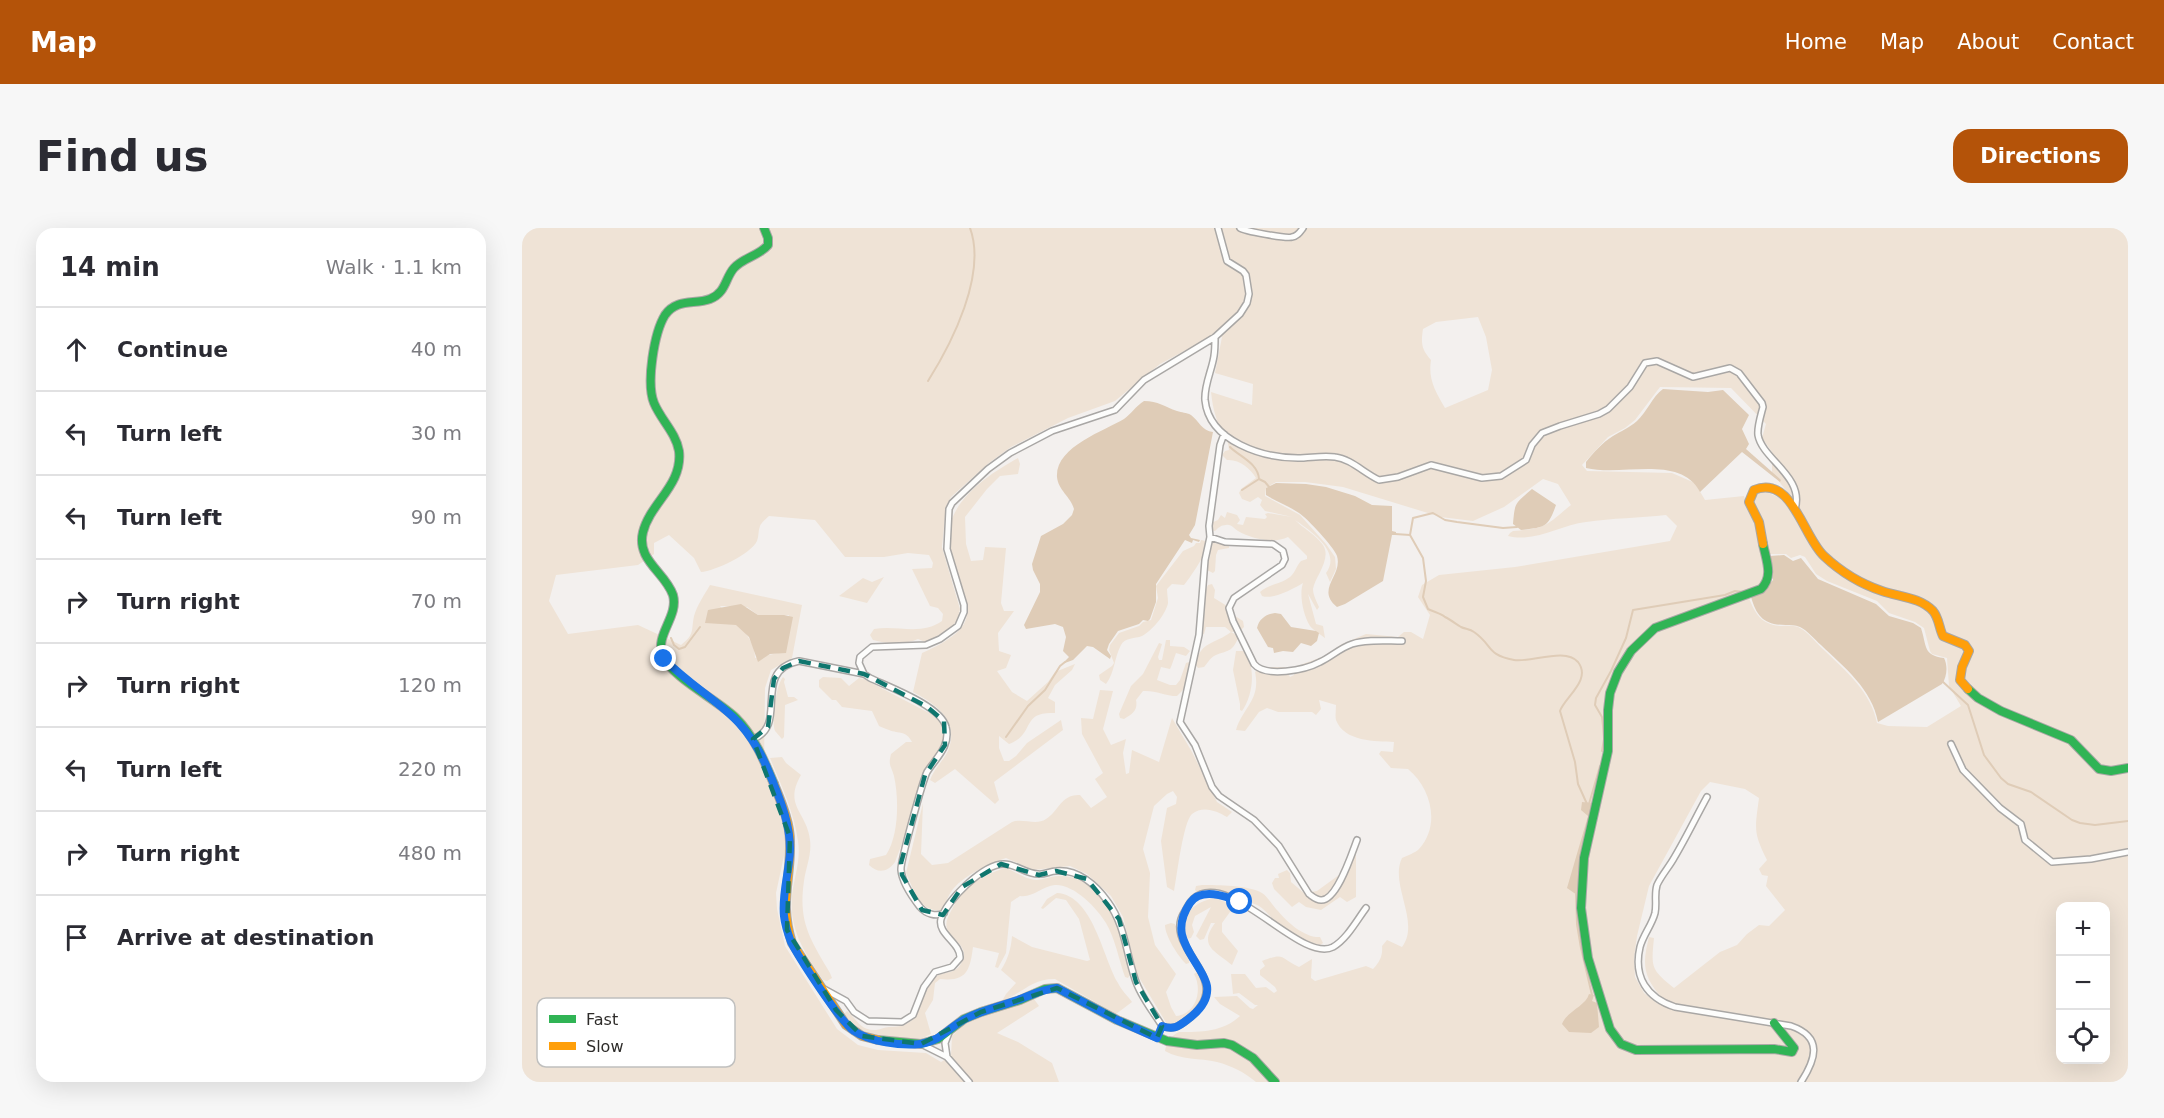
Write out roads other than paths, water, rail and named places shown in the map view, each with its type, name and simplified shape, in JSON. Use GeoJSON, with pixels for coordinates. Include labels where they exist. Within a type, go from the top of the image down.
{"type":"FeatureCollection","features":[{"type":"Feature","properties":{"kind":"street"},"geometry":{"type":"LineString","coordinates":[[764,228],[768,237],[768,245],[759,255],[746,260],[732,270],[722,292],[705,301],[676,304],[663,318],[650,374],[650,391],[653,400],[675,438],[679,450],[679,470],[667,493],[645,523],[641,536],[644,556],[674,598],[673,614],[661,640],[664,659],[726,709],[753,739],[768,769],[790,837],[790,861],[784,885],[787,930],[792,943],[846,1025],[853,1031],[873,1039],[921,1044],[947,1057],[969,1082]]}},
{"type":"Feature","properties":{"kind":"street"},"geometry":{"type":"LineString","coordinates":[[864,674],[860,657],[872,647],[926,645],[940,639],[958,626],[964,612],[964,605],[947,549],[949,509],[957,497],[1010,453],[1052,431],[1115,410],[1144,381],[1215,337],[1240,314],[1247,303],[1249,294],[1246,275],[1227,261],[1218,228]]}},
{"type":"Feature","properties":{"kind":"street"},"geometry":{"type":"LineString","coordinates":[[1240,228],[1247,232],[1259,232],[1285,238],[1297,236],[1303,228]]}},
{"type":"Feature","properties":{"kind":"street"},"geometry":{"type":"LineString","coordinates":[[1215,337],[1214,356],[1205,400],[1212,422],[1224,434],[1263,454],[1298,458],[1344,459],[1379,480],[1398,477],[1431,465],[1482,478],[1501,476],[1522,465],[1530,454],[1532,445],[1542,433],[1608,409],[1630,387],[1641,367],[1650,361],[1657,361],[1693,377],[1730,368],[1739,373],[1762,403],[1758,435],[1793,485],[1797,495],[1796,509]]}},
{"type":"Feature","properties":{"kind":"street"},"geometry":{"type":"LineString","coordinates":[[1224,434],[1220,445],[1209,526],[1210,537],[1205,560],[1199,635],[1180,722],[1195,746],[1212,787],[1219,796],[1254,820],[1279,846],[1309,894],[1315,899],[1328,899],[1333,894],[1357,840]]}},
{"type":"Feature","properties":{"kind":"street"},"geometry":{"type":"LineString","coordinates":[[1774,1023],[1794,1048],[1792,1052],[1774,1049],[1636,1050],[1620,1045],[1615,1041],[1610,1030],[1590,973],[1583,938],[1580,902],[1586,848],[1609,749],[1608,698],[1625,660],[1638,640],[1655,628],[1761,589],[1767,583],[1769,573],[1760,522],[1749,505],[1751,493],[1761,488],[1773,489],[1785,497],[1796,509],[1820,552],[1849,575],[1882,591],[1912,599],[1929,607],[1934,612],[1943,636],[1965,645],[1969,651],[1962,667],[1960,680],[1975,695],[2010,716],[2072,740],[2096,767],[2104,771],[2128,768]]}},
{"type":"Feature","properties":{"kind":"street"},"geometry":{"type":"LineString","coordinates":[[1210,537],[1225,542],[1274,544],[1283,551],[1285,559],[1282,565],[1234,598],[1229,608],[1254,664],[1259,669],[1268,672],[1308,667],[1353,644],[1366,641],[1402,641]]}},
{"type":"Feature","properties":{"kind":"street"},"geometry":{"type":"LineString","coordinates":[[753,739],[760,736],[768,727],[771,688],[774,679],[790,663],[808,662],[864,674],[933,710],[944,721],[945,745],[926,775],[901,870],[910,892],[922,910],[932,915],[944,913]]}},
{"type":"Feature","properties":{"kind":"street"},"geometry":{"type":"LineString","coordinates":[[1951,744],[1963,770],[2000,808],[2021,824],[2025,840],[2052,862],[2091,860],[2128,852]]}},
{"type":"Feature","properties":{"kind":"street"},"geometry":{"type":"LineString","coordinates":[[1707,796],[1675,857],[1658,883],[1654,897],[1655,911],[1640,946],[1638,965],[1642,983],[1651,995],[1662,1003],[1675,1007],[1800,1029],[1811,1041],[1814,1057],[1812,1065],[1801,1082]]}},
{"type":"Feature","properties":{"kind":"street"},"geometry":{"type":"LineString","coordinates":[[820,987],[846,1001],[854,1012],[868,1021],[902,1022],[913,1015],[924,987],[935,972],[952,967],[960,958],[958,949],[940,923],[944,913],[962,888],[1001,864],[1010,864],[1039,875],[1056,871],[1072,873],[1087,879],[1102,894],[1119,919],[1136,982],[1162,1026],[1169,1028],[1178,1027],[1201,1007],[1206,998],[1207,986],[1204,976],[1186,946],[1180,927],[1182,915],[1193,899],[1205,894],[1226,896],[1251,908],[1310,946],[1324,949],[1338,943],[1366,908]]}},
{"type":"Feature","properties":{"kind":"street"},"geometry":{"type":"LineString","coordinates":[[921,1044],[938,1039],[964,1019],[981,1011],[1020,1000],[1045,988],[1057,988],[1157,1038],[1187,1044],[1224,1043],[1232,1045],[1253,1058],[1275,1082]]}},
{"type":"Feature","properties":{"kind":"street"},"geometry":{"type":"LineString","coordinates":[[1157,1038],[1162,1026]]}},
{"type":"Feature","properties":{"kind":"street"},"geometry":{"type":"LineString","coordinates":[[947,1057],[945,1043],[950,1029]]}},
{"type":"Feature","properties":{"kind":"waterway"},"geometry":{"type":"LineString","coordinates":[[928,381],[947,348],[971,287],[974,246],[970,228]]}},
{"type":"Feature","properties":{"kind":"waterway"},"geometry":{"type":"LineString","coordinates":[[1230,447],[1252,464],[1259,479],[1270,488]]}},
{"type":"Feature","properties":{"kind":"waterway"},"geometry":{"type":"LineString","coordinates":[[1242,490],[1259,479]]}},
{"type":"Feature","properties":{"kind":"waterway"},"geometry":{"type":"LineString","coordinates":[[1517,527],[1503,528],[1457,522],[1445,520],[1433,513],[1413,518],[1410,535],[1423,558],[1426,581],[1423,597],[1428,609],[1471,630],[1494,652],[1505,658],[1521,660],[1565,656],[1578,662],[1582,675],[1580,682],[1560,711],[1575,762],[1578,784],[1587,804]]}},
{"type":"Feature","properties":{"kind":"waterway"},"geometry":{"type":"LineString","coordinates":[[1395,534],[1410,535]]}},
{"type":"Feature","properties":{"kind":"waterway"},"geometry":{"type":"LineString","coordinates":[[1602,751],[1604,739],[1602,717],[1595,705],[1596,698],[1626,638],[1633,610],[1725,595],[1735,591],[1744,592]]}},
{"type":"Feature","properties":{"kind":"waterway"},"geometry":{"type":"LineString","coordinates":[[671,638],[679,649],[685,647],[700,627]]}},
{"type":"Feature","properties":{"kind":"waterway"},"geometry":{"type":"LineString","coordinates":[[1006,737],[1028,706],[1045,690],[1065,662]]}},
{"type":"Feature","properties":{"kind":"waterway"},"geometry":{"type":"LineString","coordinates":[[1942,681],[1968,705],[1984,755],[2008,784],[2031,792],[2080,823],[2095,825],[2128,821]]}},
{"type":"Feature","properties":{"kind":"waterway"},"geometry":{"type":"LineString","coordinates":[[1589,804],[1600,766]]}},
{"type":"Feature","properties":{"kind":"waterway"},"geometry":{"type":"LineString","coordinates":[[1576,894],[1577,924],[1592,995]]}}]}
